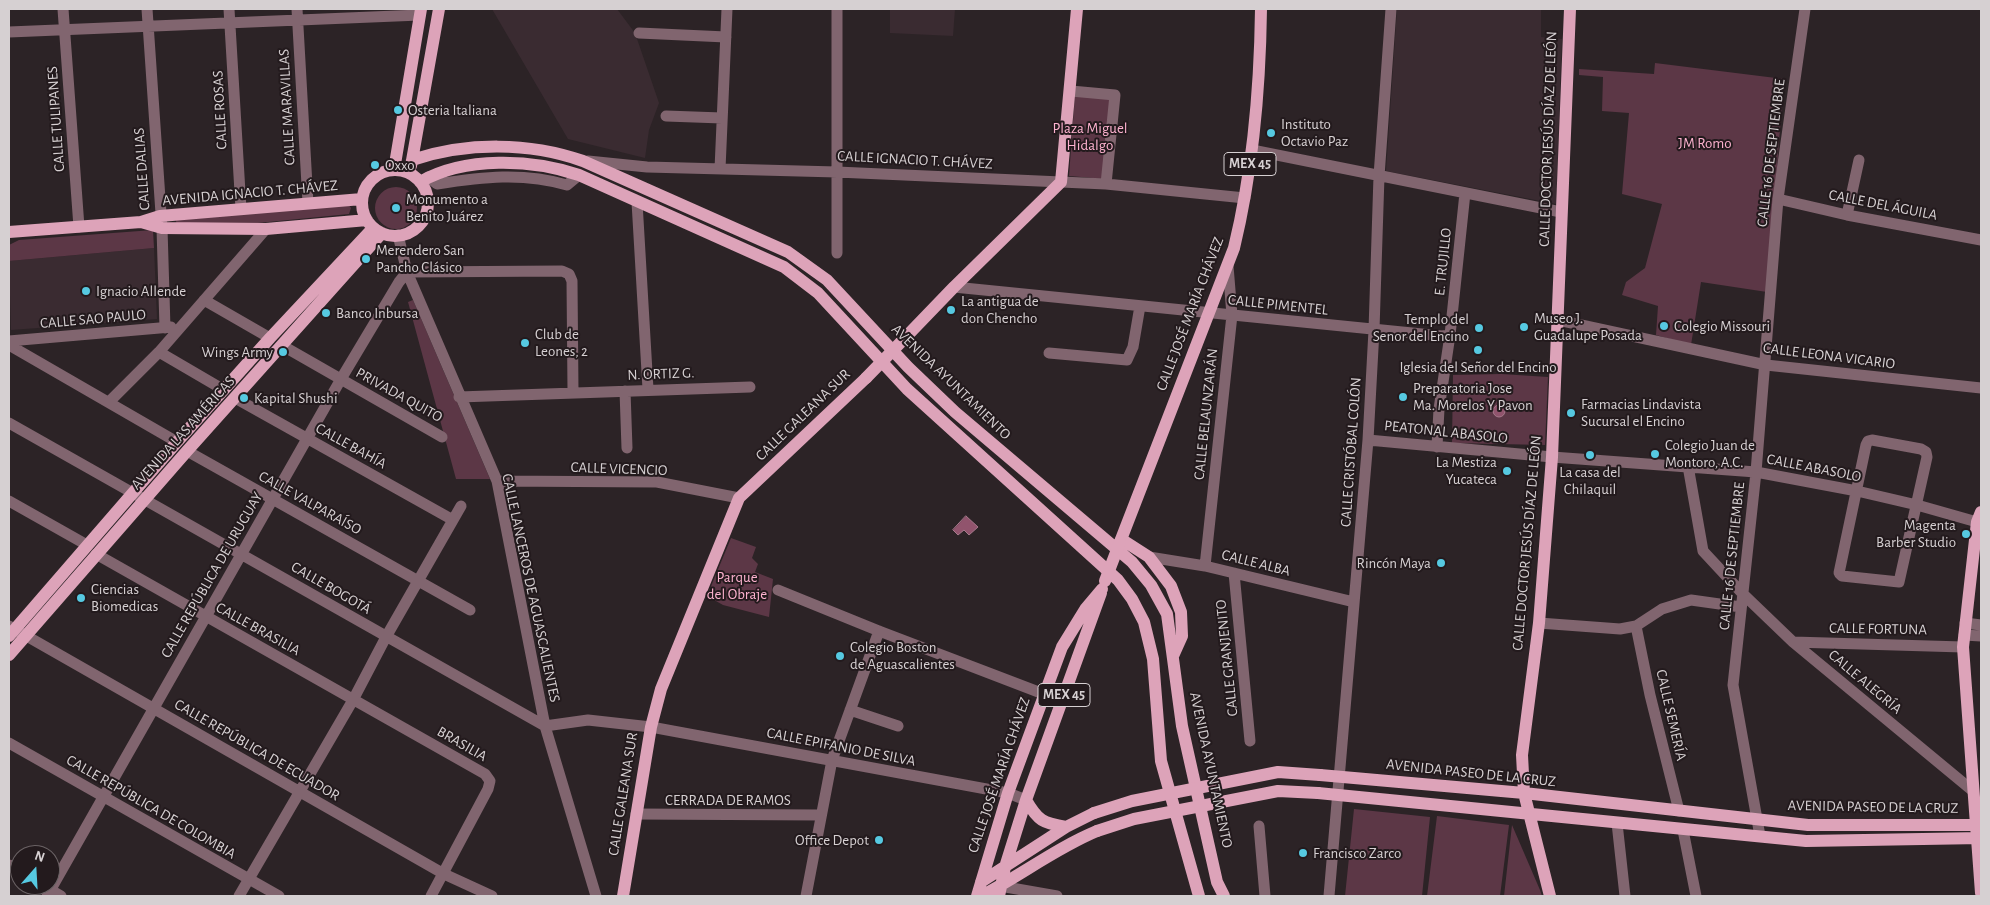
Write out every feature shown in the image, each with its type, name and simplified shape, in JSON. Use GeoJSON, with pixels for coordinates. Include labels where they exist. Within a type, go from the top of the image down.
{"type":"FeatureCollection","features":[{"type":"Feature","properties":{"kind":"main road"},"geometry":{"type":"LineString","coordinates":[[410,174],[439,9]]}},
{"type":"Feature","properties":{"kind":"main road"},"geometry":{"type":"LineString","coordinates":[[1061,182],[1077,9]]}},
{"type":"Feature","properties":{"kind":"main road","name":"CALLE JOSÉ MARÍA CHÁVEZ"},"geometry":{"type":"LineString","coordinates":[[999,891],[1026,800],[1096,612],[1103,585],[1228,266],[1245,198],[1252,150],[1261,38],[1261,9]]}},
{"type":"Feature","properties":{"kind":"main road","name":"CALLE DOCTOR JESÚS DÍAZ DE LEÓN"},"geometry":{"type":"LineString","coordinates":[[1550,896],[1524,794],[1522,755],[1539,623],[1552,457],[1570,9]]}},
{"type":"Feature","properties":{"kind":"main road"},"geometry":{"type":"LineString","coordinates":[[394,170],[420,12]]}},
{"type":"Feature","properties":{"kind":"main road","name":"AVENIDA AYUNTAMIENTO"},"geometry":{"type":"LineString","coordinates":[[412,160],[462,150],[514,146],[543,149],[583,161],[788,252],[827,280],[908,367],[955,412],[1132,562],[1151,585],[1167,614],[1182,726],[1217,882],[1224,896]]}},
{"type":"Feature","properties":{"kind":"main road"},"geometry":{"type":"LineString","coordinates":[[424,179],[427,211],[424,219],[413,230],[398,235],[374,227],[363,213],[362,199],[367,184],[372,178],[386,171],[394,170],[424,179],[466,166],[515,163],[543,165],[579,176],[784,267],[818,293],[906,389],[1118,580],[1132,599],[1144,622],[1153,659],[1161,761],[1199,896]]}},
{"type":"Feature","properties":{"kind":"main road","name":"CALLE GALEANA SUR"},"geometry":{"type":"LineString","coordinates":[[623,896],[651,726],[661,689],[739,498],[866,378],[954,287],[1061,182]]}},
{"type":"Feature","properties":{"kind":"main road","name":"AVENIDA IGNACIO T. CHÁVEZ"},"geometry":{"type":"LineString","coordinates":[[161,222],[241,209],[362,199]]}},
{"type":"Feature","properties":{"kind":"main road","name":"AVENIDA IGNACIO T. CHÁVEZ"},"geometry":{"type":"LineString","coordinates":[[11,234],[141,222],[266,229],[374,227]]}},
{"type":"Feature","properties":{"kind":"main road","name":"AVENIDA LAS AMÉRICAS"},"geometry":{"type":"LineString","coordinates":[[9,655],[14,631],[91,550],[145,500],[187,451],[270,338],[374,227]]}},
{"type":"Feature","properties":{"kind":"main road","name":"AVENIDA LAS AMÉRICAS"},"geometry":{"type":"LineString","coordinates":[[91,550],[133,493],[177,442],[283,346],[374,227]]}},
{"type":"Feature","properties":{"kind":"main road"},"geometry":{"type":"LineString","coordinates":[[1979,517],[1964,635],[1973,791],[1979,839],[1981,893]]}},
{"type":"Feature","properties":{"kind":"main road"},"geometry":{"type":"LineString","coordinates":[[1121,540],[1149,557],[1171,586],[1181,612],[1182,636],[1173,656]]}},
{"type":"Feature","properties":{"kind":"main road","name":"CALLE JOSÉ MARÍA CHÁVEZ"},"geometry":{"type":"LineString","coordinates":[[977,896],[1008,793],[1062,647],[1103,585]]}},
{"type":"Feature","properties":{"kind":"main road","name":"AVENIDA PASEO DE LA CRUZ"},"geometry":{"type":"LineString","coordinates":[[981,882],[1066,827],[1094,813],[1132,801],[1278,772],[1340,776],[1524,794],[1808,825],[1978,825]]}},
{"type":"Feature","properties":{"kind":"main road","name":"AVENIDA PASEO DE LA CRUZ"},"geometry":{"type":"LineString","coordinates":[[981,896],[999,891],[1067,846],[1097,831],[1134,819],[1278,790],[1806,841],[1979,839]]}},
{"type":"Feature","properties":{"kind":"main road"},"geometry":{"type":"LineString","coordinates":[[1026,800],[1034,815],[1047,824],[1066,827]]}},
{"type":"Feature","properties":{"kind":"street","name":"CALLE TULIPANES"},"geometry":{"type":"LineString","coordinates":[[63,9],[79,227]]}},
{"type":"Feature","properties":{"kind":"street","name":"CALLE DALIAS"},"geometry":{"type":"LineString","coordinates":[[147,9],[161,222],[165,328]]}},
{"type":"Feature","properties":{"kind":"street","name":"CALLE ROSAS"},"geometry":{"type":"LineString","coordinates":[[229,9],[241,209]]}},
{"type":"Feature","properties":{"kind":"street"},"geometry":{"type":"LineString","coordinates":[[720,169],[727,9]]}},
{"type":"Feature","properties":{"kind":"street"},"geometry":{"type":"LineString","coordinates":[[837,9],[837,253]]}},
{"type":"Feature","properties":{"kind":"street","name":"CALLE CRISTÓBAL COLÓN"},"geometry":{"type":"LineString","coordinates":[[1329,896],[1368,440],[1379,176],[1391,9]]}},
{"type":"Feature","properties":{"kind":"street","name":"CALLE 16 DE SEPTIEMBRE"},"geometry":{"type":"LineString","coordinates":[[1760,836],[1734,685],[1766,365],[1778,200],[1805,9]]}},
{"type":"Feature","properties":{"kind":"street"},"geometry":{"type":"LineString","coordinates":[[9,32],[230,23],[297,14],[420,12]]}},
{"type":"Feature","properties":{"kind":"street","name":"CALLE MARAVILLAS"},"geometry":{"type":"LineString","coordinates":[[297,14],[308,203]]}},
{"type":"Feature","properties":{"kind":"street"},"geometry":{"type":"LineString","coordinates":[[639,33],[726,37]]}},
{"type":"Feature","properties":{"kind":"street"},"geometry":{"type":"LineString","coordinates":[[1071,90],[1115,95],[1106,184]]}},
{"type":"Feature","properties":{"kind":"street"},"geometry":{"type":"LineString","coordinates":[[666,116],[722,118]]}},
{"type":"Feature","properties":{"kind":"street"},"geometry":{"type":"LineString","coordinates":[[1252,150],[1561,212]]}},
{"type":"Feature","properties":{"kind":"street"},"geometry":{"type":"LineString","coordinates":[[1847,215],[1858,160]]}},
{"type":"Feature","properties":{"kind":"street","name":"CALLE IGNACIO T. CHÁVEZ"},"geometry":{"type":"LineString","coordinates":[[583,161],[647,167],[837,172],[1106,184],[1245,198]]}},
{"type":"Feature","properties":{"kind":"street","name":"E. TRUJILLO"},"geometry":{"type":"LineString","coordinates":[[1437,447],[1439,409],[1450,335],[1465,193]]}},
{"type":"Feature","properties":{"kind":"street","name":"CALLE DEL ÁGUILA"},"geometry":{"type":"LineString","coordinates":[[1778,200],[1981,240]]}},
{"type":"Feature","properties":{"kind":"street"},"geometry":{"type":"LineString","coordinates":[[638,202],[648,389]]}},
{"type":"Feature","properties":{"kind":"street"},"geometry":{"type":"LineString","coordinates":[[108,402],[159,352],[266,229]]}},
{"type":"Feature","properties":{"kind":"street","name":"CALLE LANCEROS DE AGUASCALIENTES"},"geometry":{"type":"LineString","coordinates":[[398,235],[407,272],[496,481],[545,726],[596,896]]}},
{"type":"Feature","properties":{"kind":"street","name":"CALLE BELAUNZARÁN"},"geometry":{"type":"LineString","coordinates":[[1205,566],[1232,315],[1228,266]]}},
{"type":"Feature","properties":{"kind":"street"},"geometry":{"type":"LineString","coordinates":[[407,272],[562,271],[569,274],[572,281],[574,391]]}},
{"type":"Feature","properties":{"kind":"street","name":"CALLE REPÚBLICA DE URUGUAY"},"geometry":{"type":"LineString","coordinates":[[60,870],[104,797],[341,380],[399,282],[407,272]]}},
{"type":"Feature","properties":{"kind":"street","name":"CALLE PIMENTEL"},"geometry":{"type":"LineString","coordinates":[[954,287],[1374,330],[1442,336],[1450,335]]}},
{"type":"Feature","properties":{"kind":"street"},"geometry":{"type":"LineString","coordinates":[[204,300],[270,338]]}},
{"type":"Feature","properties":{"kind":"street"},"geometry":{"type":"LineString","coordinates":[[1049,353],[1127,360],[1134,347],[1140,306]]}},
{"type":"Feature","properties":{"kind":"street","name":"CALLE LEONA VICARIO"},"geometry":{"type":"LineString","coordinates":[[1558,320],[1766,365],[1981,388]]}},
{"type":"Feature","properties":{"kind":"street","name":"CALLE SAO PAULO"},"geometry":{"type":"LineString","coordinates":[[9,341],[179,327]]}},
{"type":"Feature","properties":{"kind":"street"},"geometry":{"type":"LineString","coordinates":[[9,345],[177,442]]}},
{"type":"Feature","properties":{"kind":"street","name":"PRIVADA QUITO"},"geometry":{"type":"LineString","coordinates":[[283,346],[442,436]]}},
{"type":"Feature","properties":{"kind":"street","name":"CALLE BAHÍA"},"geometry":{"type":"LineString","coordinates":[[159,352],[308,439],[454,520]]}},
{"type":"Feature","properties":{"kind":"street","name":"N. ORTIZ G."},"geometry":{"type":"LineString","coordinates":[[459,396],[750,386]]}},
{"type":"Feature","properties":{"kind":"street"},"geometry":{"type":"LineString","coordinates":[[625,391],[627,448]]}},
{"type":"Feature","properties":{"kind":"street","name":"CALLE BOGOTÁ"},"geometry":{"type":"LineString","coordinates":[[9,423],[545,726]]}},
{"type":"Feature","properties":{"kind":"street","name":"PEATONAL ABASOLO"},"geometry":{"type":"LineString","coordinates":[[1368,440],[1552,457]]}},
{"type":"Feature","properties":{"kind":"street"},"geometry":{"type":"LineString","coordinates":[[1872,440],[1922,449],[1926,452],[1927,457],[1917,505],[1898,582],[1842,576],[1840,570],[1868,442],[1872,440]]}},
{"type":"Feature","properties":{"kind":"street","name":"CALLE VALPARAÍSO"},"geometry":{"type":"LineString","coordinates":[[187,451],[470,610]]}},
{"type":"Feature","properties":{"kind":"street","name":"CALLE ABASOLO"},"geometry":{"type":"LineString","coordinates":[[1552,457],[1756,472],[1979,517]]}},
{"type":"Feature","properties":{"kind":"street","name":"CALLE ALEGRÍA"},"geometry":{"type":"LineString","coordinates":[[1688,466],[1703,551],[1742,593],[1793,642],[1973,791]]}},
{"type":"Feature","properties":{"kind":"street","name":"CALLE VICENCIO"},"geometry":{"type":"LineString","coordinates":[[496,481],[657,482],[739,498]]}},
{"type":"Feature","properties":{"kind":"street","name":"CALLE BRASILIA"},"geometry":{"type":"LineString","coordinates":[[9,501],[206,617],[353,700]]}},
{"type":"Feature","properties":{"kind":"street"},"geometry":{"type":"LineString","coordinates":[[238,896],[353,700],[386,637],[461,506]]}},
{"type":"Feature","properties":{"kind":"street","name":"CALLE ALBA"},"geometry":{"type":"LineString","coordinates":[[1149,557],[1205,566],[1354,602]]}},
{"type":"Feature","properties":{"kind":"street","name":"CALLE GRANJENITO"},"geometry":{"type":"LineString","coordinates":[[1234,573],[1250,741]]}},
{"type":"Feature","properties":{"kind":"street"},"geometry":{"type":"LineString","coordinates":[[778,590],[879,631],[1062,700]]}},
{"type":"Feature","properties":{"kind":"street"},"geometry":{"type":"LineString","coordinates":[[1539,623],[1620,629],[1636,626],[1662,609],[1691,600],[1741,607]]}},
{"type":"Feature","properties":{"kind":"street"},"geometry":{"type":"LineString","coordinates":[[1964,635],[1981,625]]}},
{"type":"Feature","properties":{"kind":"street","name":"CALLE SEMERÍA"},"geometry":{"type":"LineString","coordinates":[[1636,626],[1650,695],[1679,811]]}},
{"type":"Feature","properties":{"kind":"street","name":"CALLE REPÚBLICA DE ECUADOR"},"geometry":{"type":"LineString","coordinates":[[14,631],[154,708],[444,874],[492,896]]}},
{"type":"Feature","properties":{"kind":"street"},"geometry":{"type":"LineString","coordinates":[[806,896],[832,760],[879,631]]}},
{"type":"Feature","properties":{"kind":"street"},"geometry":{"type":"LineString","coordinates":[[1964,635],[1981,636]]}},
{"type":"Feature","properties":{"kind":"street","name":"CALLE FORTUNA"},"geometry":{"type":"LineString","coordinates":[[1793,642],[1964,635]]}},
{"type":"Feature","properties":{"kind":"street","name":"BRASILIA"},"geometry":{"type":"LineString","coordinates":[[353,700],[485,774],[490,781],[488,789],[444,874]]}},
{"type":"Feature","properties":{"kind":"street"},"geometry":{"type":"LineString","coordinates":[[850,710],[898,726]]}},
{"type":"Feature","properties":{"kind":"street"},"geometry":{"type":"LineString","coordinates":[[545,726],[588,720],[651,726]]}},
{"type":"Feature","properties":{"kind":"street","name":"CALLE EPIFANIO DE SILVA"},"geometry":{"type":"LineString","coordinates":[[651,726],[1008,793],[1026,800]]}},
{"type":"Feature","properties":{"kind":"street","name":"CALLE REPÚBLICA DE COLOMBIA"},"geometry":{"type":"LineString","coordinates":[[9,743],[279,896]]}},
{"type":"Feature","properties":{"kind":"street","name":"CERRADA DE RAMOS"},"geometry":{"type":"LineString","coordinates":[[636,814],[820,815]]}},
{"type":"Feature","properties":{"kind":"street"},"geometry":{"type":"LineString","coordinates":[[1617,823],[1626,896]]}},
{"type":"Feature","properties":{"kind":"street"},"geometry":{"type":"LineString","coordinates":[[1259,826],[1265,896]]}},
{"type":"Feature","properties":{"kind":"street"},"geometry":{"type":"LineString","coordinates":[[1683,830],[1696,896]]}},
{"type":"Feature","properties":{"kind":"street"},"geometry":{"type":"LineString","coordinates":[[431,896],[444,874]]}},
{"type":"Feature","properties":{"kind":"street"},"geometry":{"type":"LineString","coordinates":[[999,891],[1057,896]]}},
{"type":"Feature","properties":{"kind":"shaded area"},"geometry":{"type":"Polygon","coordinates":[[[492,9],[617,9],[635,33],[659,103],[649,130],[645,158],[568,139],[492,9]]]}},
{"type":"Feature","properties":{"kind":"shaded area"},"geometry":{"type":"Polygon","coordinates":[[[890,9],[955,9],[953,36],[890,33],[890,9]]]}},
{"type":"Feature","properties":{"kind":"shaded area"},"geometry":{"type":"Polygon","coordinates":[[[1397,9],[1541,9],[1541,37],[1562,39],[1556,204],[1386,171],[1397,9]]]}},
{"type":"Feature","properties":{"kind":"shaded area"},"geometry":{"type":"Polygon","coordinates":[[[154,248],[157,319],[11,330],[9,261],[154,248]]]}},
{"type":"Feature","properties":{"kind":"shaded area"},"geometry":{"type":"Polygon","coordinates":[[[1499,405],[1505,411],[1499,417],[1493,411],[1499,405]]]}},
{"type":"Feature","properties":{"kind":"shaded area"},"geometry":{"type":"Polygon","coordinates":[[[966,516],[978,527],[969,535],[964,530],[958,535],[953,530],[966,516]]]}},
{"type":"Feature","properties":{"kind":"green space","name":"JM Romo"},"geometry":{"type":"Polygon","coordinates":[[[1655,63],[1784,79],[1767,292],[1701,282],[1691,345],[1656,335],[1658,306],[1622,295],[1626,282],[1645,268],[1662,204],[1622,194],[1629,113],[1602,111],[1603,77],[1579,75],[1579,69],[1654,74],[1655,63]]]}},
{"type":"Feature","properties":{"kind":"green space","name":"Plaza Miguel Hidalgo"},"geometry":{"type":"Polygon","coordinates":[[[1075,94],[1111,96],[1105,179],[1069,176],[1075,94]]]}},
{"type":"Feature","properties":{"kind":"green space"},"geometry":{"type":"Polygon","coordinates":[[[396,187],[411,193],[417,208],[411,223],[396,229],[381,223],[375,208],[381,193],[396,187]]]}},
{"type":"Feature","properties":{"kind":"green space"},"geometry":{"type":"Polygon","coordinates":[[[348,204],[351,208],[349,214],[177,231],[176,220],[348,204]]]}},
{"type":"Feature","properties":{"kind":"green space"},"geometry":{"type":"Polygon","coordinates":[[[153,230],[154,248],[9,261],[9,245],[19,240],[153,230]]]}},
{"type":"Feature","properties":{"kind":"green space"},"geometry":{"type":"Polygon","coordinates":[[[413,300],[490,479],[456,479],[408,302],[413,300]]]}},
{"type":"Feature","properties":{"kind":"green space"},"geometry":{"type":"Polygon","coordinates":[[[1501,374],[1548,377],[1545,445],[1452,443],[1453,375],[1501,374]]]}},
{"type":"Feature","properties":{"kind":"green space","name":"Parque del Obraje"},"geometry":{"type":"Polygon","coordinates":[[[731,538],[756,547],[752,558],[758,564],[755,572],[773,579],[769,617],[723,605],[707,596],[731,538]]]}},
{"type":"Feature","properties":{"kind":"green space"},"geometry":{"type":"Polygon","coordinates":[[[1354,809],[1430,817],[1422,896],[1345,896],[1354,809]]]}},
{"type":"Feature","properties":{"kind":"green space"},"geometry":{"type":"Polygon","coordinates":[[[1437,816],[1509,825],[1500,896],[1427,896],[1437,816]]]}},
{"type":"Feature","properties":{"kind":"green space"},"geometry":{"type":"Polygon","coordinates":[[[1512,825],[1540,890],[1542,896],[1504,896],[1512,825]]]}},
{"type":"Feature","properties":{"kind":"place","name":"Osteria Italiana"},"geometry":{"type":"Point","coordinates":[398,110]}},
{"type":"Feature","properties":{"kind":"place","name":"Instituto Octavio Paz"},"geometry":{"type":"Point","coordinates":[1271,133]}},
{"type":"Feature","properties":{"kind":"place","name":"Oxxo"},"geometry":{"type":"Point","coordinates":[375,165]}},
{"type":"Feature","properties":{"kind":"place","name":"Monumento a Benito Juárez"},"geometry":{"type":"Point","coordinates":[396,208]}},
{"type":"Feature","properties":{"kind":"place","name":"Merendero San Pancho Clásico"},"geometry":{"type":"Point","coordinates":[366,259]}},
{"type":"Feature","properties":{"kind":"place","name":"Ignacio Allende"},"geometry":{"type":"Point","coordinates":[86,291]}},
{"type":"Feature","properties":{"kind":"place","name":"La antigua de don Chencho"},"geometry":{"type":"Point","coordinates":[951,310]}},
{"type":"Feature","properties":{"kind":"place","name":"Banco Inbursa"},"geometry":{"type":"Point","coordinates":[326,313]}},
{"type":"Feature","properties":{"kind":"place","name":"Colegio Missouri"},"geometry":{"type":"Point","coordinates":[1664,326]}},
{"type":"Feature","properties":{"kind":"place","name":"Museo J. Guadalupe Posada"},"geometry":{"type":"Point","coordinates":[1524,327]}},
{"type":"Feature","properties":{"kind":"place","name":"Templo del Senor del Encino"},"geometry":{"type":"Point","coordinates":[1479,328]}},
{"type":"Feature","properties":{"kind":"place","name":"Club de Leones, 2"},"geometry":{"type":"Point","coordinates":[525,343]}},
{"type":"Feature","properties":{"kind":"place","name":"Iglesia del Señor del Encino"},"geometry":{"type":"Point","coordinates":[1478,350]}},
{"type":"Feature","properties":{"kind":"place","name":"Wings Army"},"geometry":{"type":"Point","coordinates":[283,352]}},
{"type":"Feature","properties":{"kind":"place","name":"Preparatoria Jose Ma. Morelos Y Pavon"},"geometry":{"type":"Point","coordinates":[1403,397]}},
{"type":"Feature","properties":{"kind":"place","name":"Kapital Shushi"},"geometry":{"type":"Point","coordinates":[244,398]}},
{"type":"Feature","properties":{"kind":"place","name":"Farmacias Lindavista Sucursal el Encino"},"geometry":{"type":"Point","coordinates":[1571,413]}},
{"type":"Feature","properties":{"kind":"place","name":"Colegio Juan de Montoro, A.C."},"geometry":{"type":"Point","coordinates":[1655,454]}},
{"type":"Feature","properties":{"kind":"place","name":"La casa del Chilaquil"},"geometry":{"type":"Point","coordinates":[1590,455]}},
{"type":"Feature","properties":{"kind":"place","name":"La Mestiza Yucateca"},"geometry":{"type":"Point","coordinates":[1507,471]}},
{"type":"Feature","properties":{"kind":"place","name":"Magenta Barber Studio"},"geometry":{"type":"Point","coordinates":[1966,534]}},
{"type":"Feature","properties":{"kind":"place","name":"Rincón Maya"},"geometry":{"type":"Point","coordinates":[1441,563]}},
{"type":"Feature","properties":{"kind":"place","name":"Ciencias Biomedicas"},"geometry":{"type":"Point","coordinates":[81,598]}},
{"type":"Feature","properties":{"kind":"place","name":"Colegio Boston de Aguascalientes"},"geometry":{"type":"Point","coordinates":[840,656]}},
{"type":"Feature","properties":{"kind":"place","name":"Office Depot"},"geometry":{"type":"Point","coordinates":[879,840]}},
{"type":"Feature","properties":{"kind":"place","name":"Francisco Zarco"},"geometry":{"type":"Point","coordinates":[1303,853]}}]}
